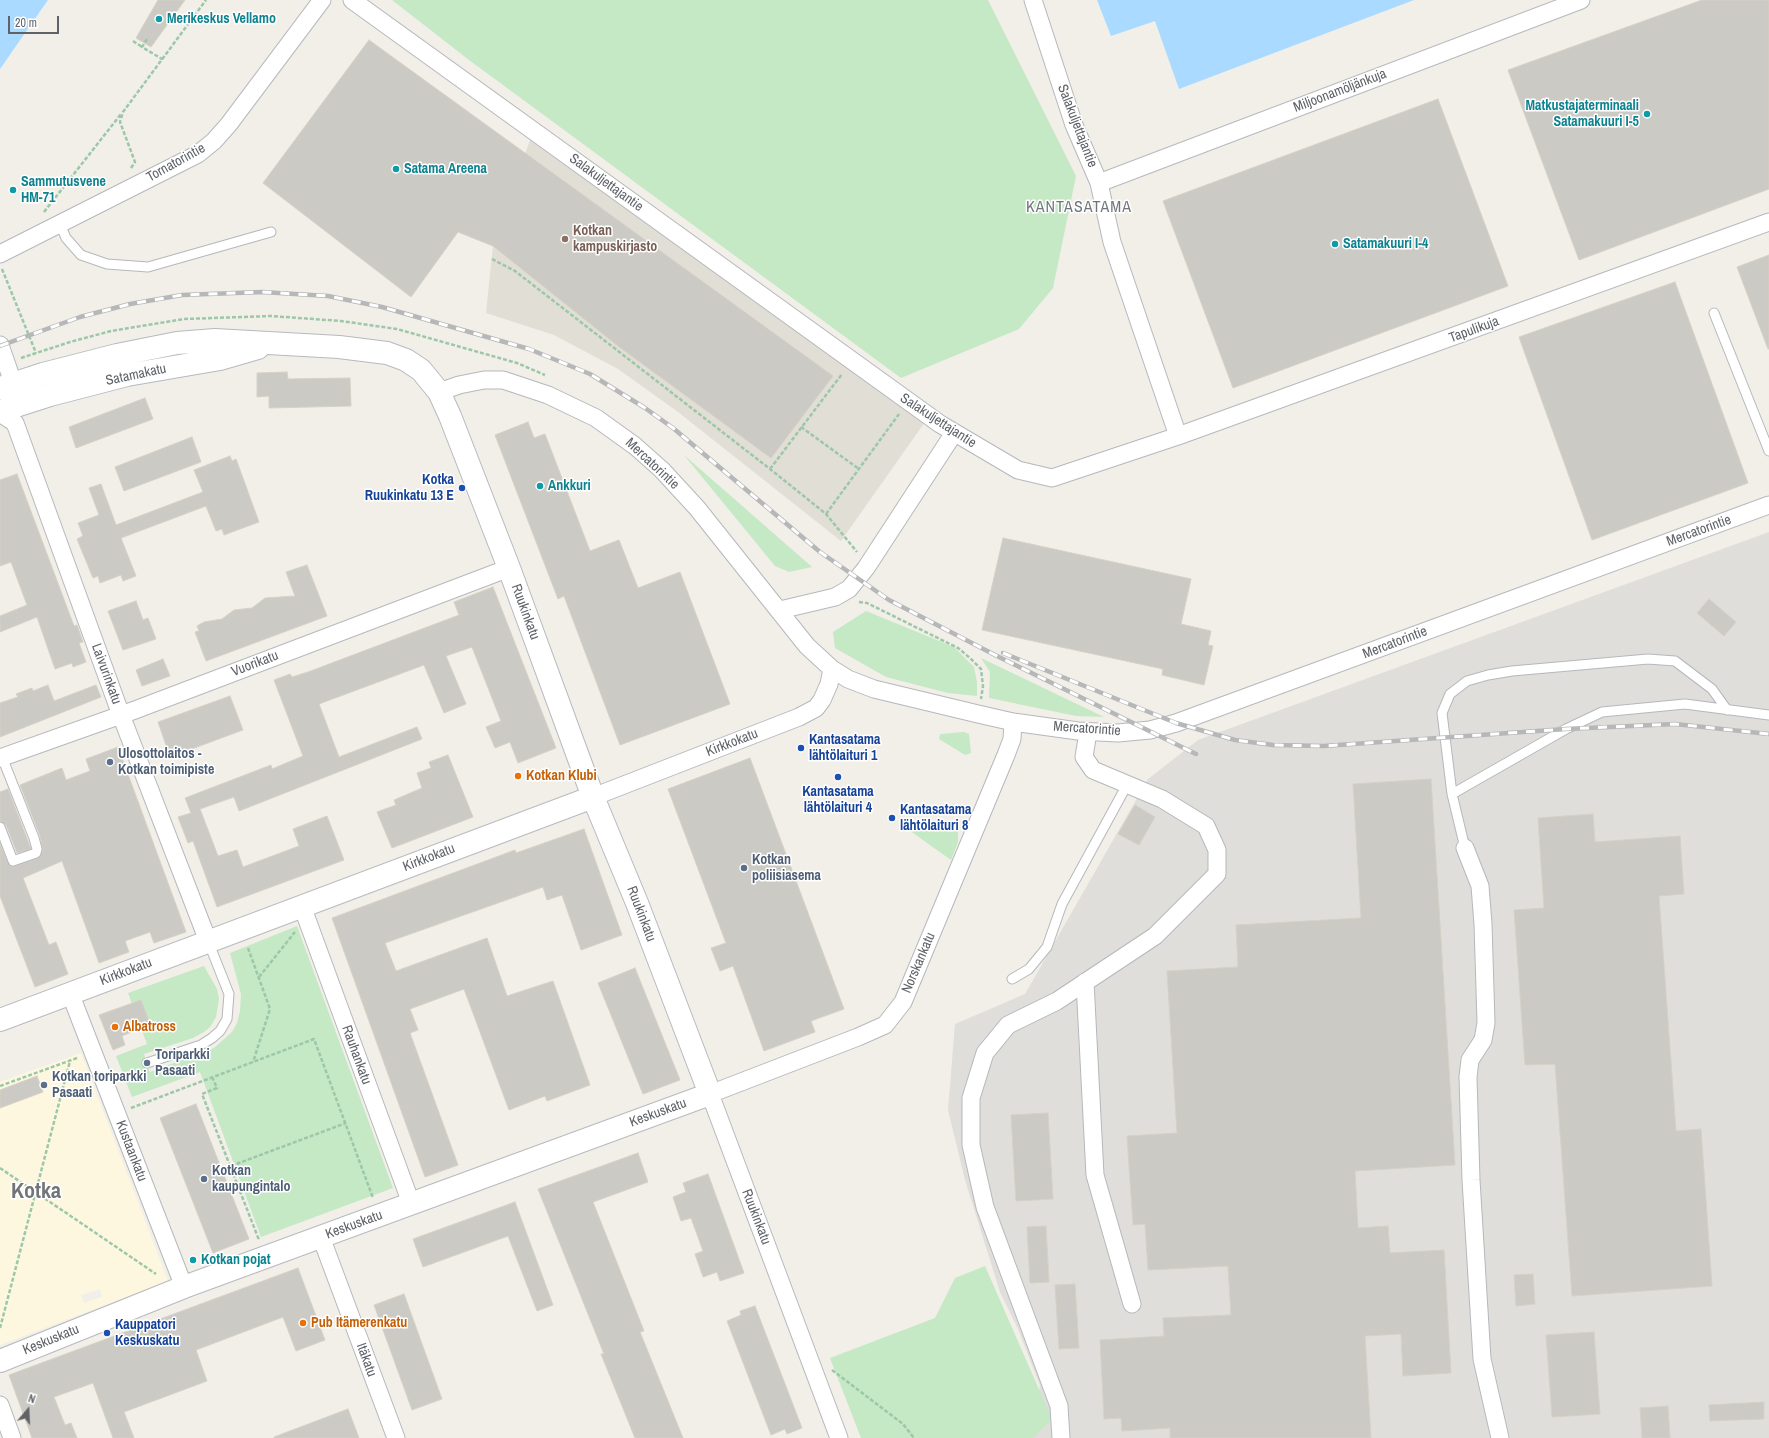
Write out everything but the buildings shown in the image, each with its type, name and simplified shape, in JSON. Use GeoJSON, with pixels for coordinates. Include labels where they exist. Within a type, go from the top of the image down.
{"type":"FeatureCollection","features":[{"type":"Feature","properties":{"kind":"main road","name":"Satamakatu"},"geometry":{"type":"LineString","coordinates":[[7,378],[177,343],[214,340],[339,347],[387,353],[406,360],[421,370],[439,392]]}},
{"type":"Feature","properties":{"kind":"main road","name":"Satamakatu"},"geometry":{"type":"LineString","coordinates":[[9,413],[127,375],[220,359],[273,344]]}},
{"type":"Feature","properties":{"kind":"main road","name":"Ruukinkatu"},"geometry":{"type":"LineString","coordinates":[[439,392],[450,416],[509,568],[594,797],[637,903],[710,1094]]}},
{"type":"Feature","properties":{"kind":"main road","name":"Kirkkokatu"},"geometry":{"type":"LineString","coordinates":[[0,1020],[208,941],[304,912],[594,797]]}},
{"type":"Feature","properties":{"kind":"main road","name":"Keskuskatu"},"geometry":{"type":"LineString","coordinates":[[0,1361],[184,1287],[710,1094]]}},
{"type":"Feature","properties":{"kind":"street","name":"Tornatorintie"},"geometry":{"type":"LineString","coordinates":[[0,254],[198,154],[214,141],[229,124],[322,0]]}},
{"type":"Feature","properties":{"kind":"street","name":"Salakuljettajantie"},"geometry":{"type":"LineString","coordinates":[[352,0],[954,433],[1018,470],[1052,478],[1178,436],[1112,242],[1099,183],[1074,125],[1033,0]]}},
{"type":"Feature","properties":{"kind":"street","name":"Miljoonamöljänkuja"},"geometry":{"type":"LineString","coordinates":[[1099,183],[1581,0]]}},
{"type":"Feature","properties":{"kind":"street","name":"Tapulikuja"},"geometry":{"type":"LineString","coordinates":[[1178,436],[1769,222]]}},
{"type":"Feature","properties":{"kind":"street","name":"Laivurinkatu"},"geometry":{"type":"LineString","coordinates":[[0,345],[7,378],[9,413],[121,716],[208,941]]}},
{"type":"Feature","properties":{"kind":"street","name":"Mercatorintie"},"geometry":{"type":"LineString","coordinates":[[439,392],[459,385],[484,380],[502,380],[548,395],[596,418],[635,446],[662,470],[697,508],[780,610],[807,646],[832,669],[848,679],[874,689],[1013,722],[1088,732],[1118,733],[1150,730],[1196,716],[1769,505]]}},
{"type":"Feature","properties":{"kind":"street"},"geometry":{"type":"LineString","coordinates":[[780,610],[835,597],[849,589],[866,568],[954,433]]}},
{"type":"Feature","properties":{"kind":"street","name":"Vuorikatu"},"geometry":{"type":"LineString","coordinates":[[1,758],[121,716],[509,568]]}},
{"type":"Feature","properties":{"kind":"street","name":"Kirkkokatu"},"geometry":{"type":"LineString","coordinates":[[594,797],[800,717],[816,708],[822,700],[830,684],[832,669]]}},
{"type":"Feature","properties":{"kind":"street","name":"Norskankatu"},"geometry":{"type":"LineString","coordinates":[[710,1094],[851,1040],[885,1025],[903,1002],[1006,755],[1012,739],[1013,722]]}},
{"type":"Feature","properties":{"kind":"street"},"geometry":{"type":"LineString","coordinates":[[1061,1438],[1059,1406],[985,1207],[971,1145],[971,1098],[985,1054],[1008,1025],[1057,1001],[1155,936],[1216,874],[1217,850],[1206,826],[1162,799],[1128,783],[1093,770],[1084,757],[1088,732]]}},
{"type":"Feature","properties":{"kind":"street"},"geometry":{"type":"LineString","coordinates":[[1465,848],[1480,886],[1483,924],[1486,1023],[1483,1040],[1470,1060],[1468,1077],[1482,1359],[1500,1438]]}},
{"type":"Feature","properties":{"kind":"street","name":"Rauhankatu"},"geometry":{"type":"LineString","coordinates":[[304,912],[411,1204]]}},
{"type":"Feature","properties":{"kind":"street"},"geometry":{"type":"LineString","coordinates":[[1086,982],[1096,1175],[1132,1304]]}},
{"type":"Feature","properties":{"kind":"street","name":"Kustaankatu"},"geometry":{"type":"LineString","coordinates":[[70,993],[184,1287]]}},
{"type":"Feature","properties":{"kind":"street","name":"Ruukinkatu"},"geometry":{"type":"LineString","coordinates":[[710,1094],[839,1438]]}},
{"type":"Feature","properties":{"kind":"street","name":"Itäkatu"},"geometry":{"type":"LineString","coordinates":[[321,1237],[396,1438]]}},
{"type":"Feature","properties":{"kind":"street"},"geometry":{"type":"LineString","coordinates":[[0,1406],[12,1438]]}},
{"type":"Feature","properties":{"kind":"lane"},"geometry":{"type":"LineString","coordinates":[[60,224],[66,238],[81,255],[107,264],[148,267],[271,232]]}},
{"type":"Feature","properties":{"kind":"lane"},"geometry":{"type":"LineString","coordinates":[[1714,313],[1769,451]]}},
{"type":"Feature","properties":{"kind":"lane"},"geometry":{"type":"LineString","coordinates":[[1465,848],[1452,794],[1442,713],[1450,694],[1467,681],[1488,674],[1512,671],[1648,659],[1675,660],[1712,688],[1727,710]]}},
{"type":"Feature","properties":{"kind":"lane"},"geometry":{"type":"LineString","coordinates":[[1452,794],[1566,729],[1602,712],[1685,704],[1769,715]]}},
{"type":"Feature","properties":{"kind":"lane"},"geometry":{"type":"LineString","coordinates":[[0,827],[13,861],[36,853],[37,850],[34,838],[1,758]]}},
{"type":"Feature","properties":{"kind":"lane"},"geometry":{"type":"LineString","coordinates":[[1012,980],[1029,969],[1047,947],[1062,904],[1128,783]]}},
{"type":"Feature","properties":{"kind":"lane"},"geometry":{"type":"LineString","coordinates":[[147,1063],[201,1044],[212,1038],[220,1031],[227,1019],[229,994],[208,941]]}},
{"type":"Feature","properties":{"kind":"path"},"geometry":{"type":"LineString","coordinates":[[41,217],[123,112],[206,0]]}},
{"type":"Feature","properties":{"kind":"path"},"geometry":{"type":"LineString","coordinates":[[142,47],[147,39]]}},
{"type":"Feature","properties":{"kind":"path"},"geometry":{"type":"LineString","coordinates":[[133,41],[162,59]]}},
{"type":"Feature","properties":{"kind":"path"},"geometry":{"type":"LineString","coordinates":[[123,112],[120,122],[135,162],[127,175]]}},
{"type":"Feature","properties":{"kind":"path"},"geometry":{"type":"LineString","coordinates":[[492,259],[515,271],[826,514],[859,555]]}},
{"type":"Feature","properties":{"kind":"path"},"geometry":{"type":"LineString","coordinates":[[0,263],[36,353]]}},
{"type":"Feature","properties":{"kind":"path"},"geometry":{"type":"LineString","coordinates":[[7,378],[36,353],[111,331],[184,319],[271,316],[341,321],[397,329],[517,363],[548,376]]}},
{"type":"Feature","properties":{"kind":"path"},"geometry":{"type":"LineString","coordinates":[[770,469],[842,374]]}},
{"type":"Feature","properties":{"kind":"path"},"geometry":{"type":"LineString","coordinates":[[826,514],[899,414]]}},
{"type":"Feature","properties":{"kind":"path"},"geometry":{"type":"LineString","coordinates":[[801,427],[860,469]]}},
{"type":"Feature","properties":{"kind":"path"},"geometry":{"type":"LineString","coordinates":[[855,601],[867,603],[958,648],[970,658],[981,670],[982,675],[983,686],[978,714]]}},
{"type":"Feature","properties":{"kind":"path"},"geometry":{"type":"LineString","coordinates":[[258,977],[304,912]]}},
{"type":"Feature","properties":{"kind":"path"},"geometry":{"type":"LineString","coordinates":[[245,942],[270,1009],[253,1062]]}},
{"type":"Feature","properties":{"kind":"path"},"geometry":{"type":"LineString","coordinates":[[116,1113],[314,1039],[374,1200]]}},
{"type":"Feature","properties":{"kind":"path"},"geometry":{"type":"LineString","coordinates":[[0,1086],[77,1058]]}},
{"type":"Feature","properties":{"kind":"path"},"geometry":{"type":"LineString","coordinates":[[0,1328],[70,1061]]}},
{"type":"Feature","properties":{"kind":"path"},"geometry":{"type":"LineString","coordinates":[[212,1078],[217,1088],[202,1094],[260,1243]]}},
{"type":"Feature","properties":{"kind":"path"},"geometry":{"type":"LineString","coordinates":[[231,1166],[346,1123]]}},
{"type":"Feature","properties":{"kind":"path"},"geometry":{"type":"LineString","coordinates":[[0,1168],[156,1274]]}},
{"type":"Feature","properties":{"kind":"path"},"geometry":{"type":"LineString","coordinates":[[830,1369],[903,1424],[914,1438]]}},
{"type":"Feature","properties":{"kind":"shaded area"},"geometry":{"type":"Polygon","coordinates":[[[530,140],[925,422],[841,541],[678,412],[618,369],[554,335],[486,313],[493,246],[530,140]]]}},
{"type":"Feature","properties":{"kind":"shaded area"},"geometry":{"type":"Polygon","coordinates":[[[1769,532],[1769,1438],[1018,1438],[1034,1417],[1040,1386],[1018,1329],[1000,1292],[965,1180],[948,1110],[955,1024],[1025,994],[1148,779],[1198,740],[1769,532]]]}},
{"type":"Feature","properties":{"kind":"shaded area"},"geometry":{"type":"Polygon","coordinates":[[[81,1053],[168,1281],[0,1345],[0,1108],[43,1092],[37,1076],[0,1090],[0,1082],[81,1053]],[[100,1289],[81,1295],[84,1303],[102,1297],[100,1289]]]}},
{"type":"Feature","properties":{"kind":"green space"},"geometry":{"type":"Polygon","coordinates":[[[392,0],[988,0],[1076,176],[1053,288],[1019,329],[901,378],[469,60],[392,0]]]}},
{"type":"Feature","properties":{"kind":"green space"},"geometry":{"type":"Polygon","coordinates":[[[684,455],[812,567],[789,572],[775,566],[684,455]]]}},
{"type":"Feature","properties":{"kind":"green space"},"geometry":{"type":"Polygon","coordinates":[[[866,611],[954,647],[974,667],[977,682],[977,696],[948,693],[886,677],[835,648],[833,632],[866,611]]]}},
{"type":"Feature","properties":{"kind":"green space"},"geometry":{"type":"Polygon","coordinates":[[[981,658],[1104,717],[1076,716],[989,698],[990,672],[981,658]]]}},
{"type":"Feature","properties":{"kind":"green space"},"geometry":{"type":"Polygon","coordinates":[[[964,732],[969,734],[971,753],[965,755],[939,739],[940,734],[964,732]]]}},
{"type":"Feature","properties":{"kind":"green space"},"geometry":{"type":"Polygon","coordinates":[[[924,821],[947,821],[958,827],[958,842],[951,860],[906,828],[924,821]]]}},
{"type":"Feature","properties":{"kind":"green space"},"geometry":{"type":"Polygon","coordinates":[[[297,926],[393,1188],[261,1237],[200,1072],[132,1097],[116,1056],[147,1044],[128,993],[204,966],[217,989],[219,999],[216,1017],[210,1027],[193,1038],[144,1054],[150,1072],[214,1048],[232,1032],[237,1023],[240,1011],[241,994],[230,953],[297,926]]]}},
{"type":"Feature","properties":{"kind":"green space"},"geometry":{"type":"Polygon","coordinates":[[[985,1266],[1052,1419],[1033,1438],[861,1438],[830,1358],[935,1318],[955,1278],[985,1266]]]}},
{"type":"Feature","properties":{"kind":"water"},"geometry":{"type":"Polygon","coordinates":[[[0,0],[48,0],[0,69],[0,0]]]}},
{"type":"Feature","properties":{"kind":"water"},"geometry":{"type":"Polygon","coordinates":[[[1097,0],[1414,0],[1179,89],[1155,21],[1111,36],[1097,0]]]}},
{"type":"Feature","properties":{"kind":"railway"},"geometry":{"type":"LineString","coordinates":[[0,346],[80,317],[130,304],[182,295],[262,292],[328,296],[382,307],[529,349],[590,374],[645,408],[673,428],[820,552],[889,600],[993,654],[1196,754]]}},
{"type":"Feature","properties":{"kind":"railway"},"geometry":{"type":"LineString","coordinates":[[1003,653],[1176,723],[1235,740],[1273,745],[1324,746],[1566,729],[1675,724],[1769,734]]}},
{"type":"Feature","properties":{"kind":"place","name":"Merikeskus Vellamo"},"geometry":{"type":"Point","coordinates":[159,19]}},
{"type":"Feature","properties":{"kind":"place","name":"Matkustajaterminaali Satamakuuri I-5"},"geometry":{"type":"Point","coordinates":[1647,114]}},
{"type":"Feature","properties":{"kind":"place","name":"Satama Areena"},"geometry":{"type":"Point","coordinates":[396,169]}},
{"type":"Feature","properties":{"kind":"place","name":"Sammutusvene HM-71"},"geometry":{"type":"Point","coordinates":[13,190]}},
{"type":"Feature","properties":{"kind":"place","name":"Kotkan kampuskirjasto"},"geometry":{"type":"Point","coordinates":[565,239]}},
{"type":"Feature","properties":{"kind":"place","name":"Satamakuuri I-4"},"geometry":{"type":"Point","coordinates":[1335,244]}},
{"type":"Feature","properties":{"kind":"place","name":"Ankkuri"},"geometry":{"type":"Point","coordinates":[540,486]}},
{"type":"Feature","properties":{"kind":"place","name":"Kotka Ruukinkatu 13 E"},"geometry":{"type":"Point","coordinates":[462,488]}},
{"type":"Feature","properties":{"kind":"place","name":"Kantasatama lähtölaituri 1"},"geometry":{"type":"Point","coordinates":[801,748]}},
{"type":"Feature","properties":{"kind":"place","name":"Ulosottolaitos - Kotkan toimipiste"},"geometry":{"type":"Point","coordinates":[110,762]}},
{"type":"Feature","properties":{"kind":"place","name":"Kotkan Klubi"},"geometry":{"type":"Point","coordinates":[518,776]}},
{"type":"Feature","properties":{"kind":"place","name":"Kantasatama lähtölaituri 4"},"geometry":{"type":"Point","coordinates":[838,777]}},
{"type":"Feature","properties":{"kind":"place","name":"Kantasatama lähtölaituri 8"},"geometry":{"type":"Point","coordinates":[892,818]}},
{"type":"Feature","properties":{"kind":"place","name":"Kotkan poliisiasema"},"geometry":{"type":"Point","coordinates":[744,868]}},
{"type":"Feature","properties":{"kind":"place","name":"Albatross"},"geometry":{"type":"Point","coordinates":[115,1027]}},
{"type":"Feature","properties":{"kind":"place","name":"Toriparkki Pasaati"},"geometry":{"type":"Point","coordinates":[147,1063]}},
{"type":"Feature","properties":{"kind":"place","name":"Kotkan toriparkki Pasaati"},"geometry":{"type":"Point","coordinates":[44,1085]}},
{"type":"Feature","properties":{"kind":"place","name":"Kotkan kaupungintalo"},"geometry":{"type":"Point","coordinates":[204,1179]}},
{"type":"Feature","properties":{"kind":"place","name":"Kotkan pojat"},"geometry":{"type":"Point","coordinates":[193,1260]}},
{"type":"Feature","properties":{"kind":"place","name":"Pub Itämerenkatu"},"geometry":{"type":"Point","coordinates":[303,1323]}},
{"type":"Feature","properties":{"kind":"place","name":"Kauppatori Keskuskatu"},"geometry":{"type":"Point","coordinates":[107,1333]}},
{"type":"Feature","properties":{"kind":"district","name":"KANTASATAMA"},"geometry":{"type":"Point","coordinates":[1079,208]}},
{"type":"Feature","properties":{"kind":"district","name":"Kotka"},"geometry":{"type":"Point","coordinates":[36,1192]}}]}
